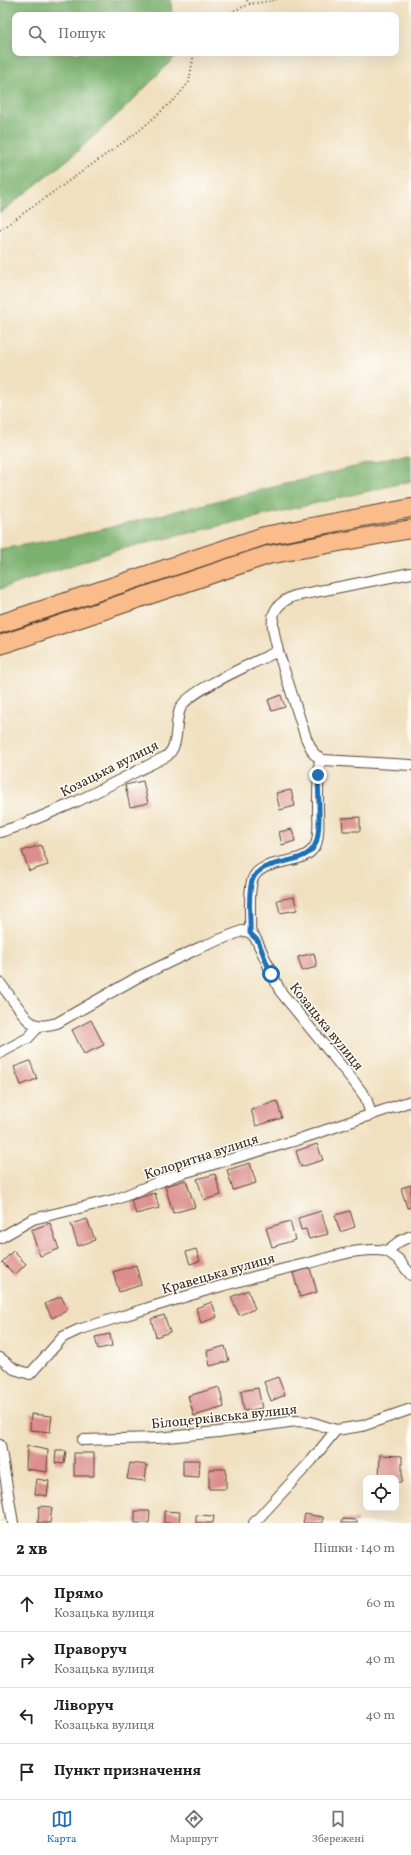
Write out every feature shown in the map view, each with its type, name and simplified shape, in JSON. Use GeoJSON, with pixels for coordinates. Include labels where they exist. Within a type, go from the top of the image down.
{"type":"FeatureCollection","features":[{"type":"Feature","properties":{"kind":"highway"},"geometry":{"type":"LineString","coordinates":[[0,624],[264,536],[411,508]]}},
{"type":"Feature","properties":{"kind":"highway"},"geometry":{"type":"LineString","coordinates":[[0,645],[268,555],[411,529]]}},
{"type":"Feature","properties":{"kind":"street"},"geometry":{"type":"LineString","coordinates":[[411,573],[294,596],[283,600],[276,609],[272,618],[278,651],[306,738],[314,754],[323,760],[411,766]]}},
{"type":"Feature","properties":{"kind":"street","name":"Козацька вулиця"},"geometry":{"type":"LineString","coordinates":[[0,832],[19,826],[78,801],[164,758],[173,748],[176,720],[181,707],[186,700],[201,690],[278,651]]}},
{"type":"Feature","properties":{"kind":"street"},"geometry":{"type":"LineString","coordinates":[[0,983],[26,1019],[32,1024],[43,1027],[57,1024],[132,980],[201,947],[242,931],[250,933],[251,887],[252,879],[256,873],[263,868],[300,858],[308,854],[315,845],[318,834],[318,775],[320,758]]}},
{"type":"Feature","properties":{"kind":"street","name":"Козацька вулиця"},"geometry":{"type":"LineString","coordinates":[[250,933],[258,941],[280,991],[355,1083],[366,1098],[372,1115]]}},
{"type":"Feature","properties":{"kind":"street"},"geometry":{"type":"LineString","coordinates":[[0,1053],[28,1038],[39,1026]]}},
{"type":"Feature","properties":{"kind":"street","name":"Колоритна вулиця"},"geometry":{"type":"LineString","coordinates":[[0,1238],[33,1219],[117,1199],[176,1175],[275,1147],[411,1102]]}},
{"type":"Feature","properties":{"kind":"street"},"geometry":{"type":"LineString","coordinates":[[411,1236],[400,1241],[387,1251],[398,1259],[411,1275]]}},
{"type":"Feature","properties":{"kind":"street","name":"Кравецька вулиця"},"geometry":{"type":"LineString","coordinates":[[0,1358],[14,1369],[30,1374],[63,1337],[78,1330],[263,1273],[356,1251],[372,1249],[387,1251]]}},
{"type":"Feature","properties":{"kind":"street","name":"Білоцерківська вулиця"},"geometry":{"type":"LineString","coordinates":[[83,1440],[157,1438],[218,1432],[296,1421],[311,1422],[336,1430],[362,1426],[411,1409]]}},
{"type":"Feature","properties":{"kind":"street"},"geometry":{"type":"LineString","coordinates":[[254,1523],[312,1460],[336,1430]]}},
{"type":"Feature","properties":{"kind":"street"},"geometry":{"type":"LineString","coordinates":[[0,1445],[13,1523]]}},
{"type":"Feature","properties":{"kind":"path"},"geometry":{"type":"LineString","coordinates":[[248,0],[250,4]]}},
{"type":"Feature","properties":{"kind":"path"},"geometry":{"type":"LineString","coordinates":[[230,12],[250,4],[277,0]]}},
{"type":"Feature","properties":{"kind":"path"},"geometry":{"type":"LineString","coordinates":[[0,230],[139,131],[177,97],[189,82],[193,56]]}},
{"type":"Feature","properties":{"kind":"green space"},"geometry":{"type":"Polygon","coordinates":[[[0,0],[171,0],[172,12],[12,12],[12,56],[176,56],[128,105],[70,158],[0,213],[0,0]]]}},
{"type":"Feature","properties":{"kind":"green space"},"geometry":{"type":"Polygon","coordinates":[[[411,453],[411,481],[117,550],[0,589],[0,549],[71,537],[411,453]]]}},
{"type":"Feature","properties":{"kind":"building"},"geometry":{"type":"Polygon","coordinates":[[[281,695],[285,707],[272,711],[268,700],[281,695]]]}},
{"type":"Feature","properties":{"kind":"building"},"geometry":{"type":"Polygon","coordinates":[[[143,781],[148,803],[130,807],[125,785],[143,781]]]}},
{"type":"Feature","properties":{"kind":"building"},"geometry":{"type":"Polygon","coordinates":[[[291,790],[295,806],[280,810],[276,793],[291,790]]]}},
{"type":"Feature","properties":{"kind":"building"},"geometry":{"type":"Polygon","coordinates":[[[360,817],[360,831],[343,831],[342,818],[360,817]]]}},
{"type":"Feature","properties":{"kind":"building"},"geometry":{"type":"Polygon","coordinates":[[[292,829],[295,841],[282,845],[279,832],[292,829]]]}},
{"type":"Feature","properties":{"kind":"building"},"geometry":{"type":"Polygon","coordinates":[[[41,845],[48,865],[29,871],[22,851],[41,845]]]}},
{"type":"Feature","properties":{"kind":"building"},"geometry":{"type":"Polygon","coordinates":[[[294,897],[297,910],[280,913],[277,900],[294,897]]]}},
{"type":"Feature","properties":{"kind":"building"},"geometry":{"type":"Polygon","coordinates":[[[314,953],[317,967],[302,971],[298,957],[314,953]]]}},
{"type":"Feature","properties":{"kind":"building"},"geometry":{"type":"Polygon","coordinates":[[[91,1020],[104,1045],[84,1054],[72,1030],[91,1020]]]}},
{"type":"Feature","properties":{"kind":"building"},"geometry":{"type":"Polygon","coordinates":[[[30,1061],[37,1079],[21,1085],[14,1067],[30,1061]]]}},
{"type":"Feature","properties":{"kind":"building"},"geometry":{"type":"Polygon","coordinates":[[[277,1101],[282,1118],[256,1126],[251,1110],[277,1101]]]}},
{"type":"Feature","properties":{"kind":"building"},"geometry":{"type":"Polygon","coordinates":[[[317,1144],[323,1160],[301,1167],[296,1151],[317,1144]]]}},
{"type":"Feature","properties":{"kind":"building"},"geometry":{"type":"Polygon","coordinates":[[[250,1163],[256,1183],[233,1190],[227,1170],[250,1163]]]}},
{"type":"Feature","properties":{"kind":"building"},"geometry":{"type":"Polygon","coordinates":[[[215,1174],[221,1195],[204,1200],[197,1179],[215,1174]]]}},
{"type":"Feature","properties":{"kind":"building"},"geometry":{"type":"Polygon","coordinates":[[[186,1180],[195,1207],[173,1213],[165,1186],[186,1180]]]}},
{"type":"Feature","properties":{"kind":"building"},"geometry":{"type":"Polygon","coordinates":[[[411,1185],[411,1207],[407,1208],[401,1188],[411,1185]]]}},
{"type":"Feature","properties":{"kind":"building"},"geometry":{"type":"Polygon","coordinates":[[[155,1193],[159,1208],[136,1214],[131,1200],[155,1193]]]}},
{"type":"Feature","properties":{"kind":"building"},"geometry":{"type":"Polygon","coordinates":[[[321,1211],[328,1234],[309,1239],[306,1229],[301,1230],[298,1218],[321,1211]]]}},
{"type":"Feature","properties":{"kind":"building"},"geometry":{"type":"Polygon","coordinates":[[[350,1211],[355,1227],[340,1232],[335,1215],[350,1211]]]}},
{"type":"Feature","properties":{"kind":"building"},"geometry":{"type":"Polygon","coordinates":[[[87,1219],[95,1240],[78,1246],[71,1224],[87,1219]]]}},
{"type":"Feature","properties":{"kind":"building"},"geometry":{"type":"Polygon","coordinates":[[[290,1221],[295,1240],[272,1247],[266,1228],[290,1221]]]}},
{"type":"Feature","properties":{"kind":"building"},"geometry":{"type":"Polygon","coordinates":[[[50,1223],[59,1249],[40,1256],[31,1230],[50,1223]]]}},
{"type":"Feature","properties":{"kind":"building"},"geometry":{"type":"Polygon","coordinates":[[[196,1249],[200,1261],[190,1264],[186,1252],[196,1249]]]}},
{"type":"Feature","properties":{"kind":"building"},"geometry":{"type":"Polygon","coordinates":[[[13,1251],[26,1264],[15,1275],[2,1262],[13,1251]]]}},
{"type":"Feature","properties":{"kind":"building"},"geometry":{"type":"Polygon","coordinates":[[[136,1265],[141,1285],[119,1292],[113,1272],[136,1265]]]}},
{"type":"Feature","properties":{"kind":"building"},"geometry":{"type":"Polygon","coordinates":[[[310,1268],[317,1292],[300,1297],[293,1273],[310,1268]]]}},
{"type":"Feature","properties":{"kind":"building"},"geometry":{"type":"Polygon","coordinates":[[[248,1290],[255,1309],[239,1315],[231,1297],[248,1290]]]}},
{"type":"Feature","properties":{"kind":"building"},"geometry":{"type":"Polygon","coordinates":[[[61,1296],[68,1310],[52,1318],[45,1304],[61,1296]]]}},
{"type":"Feature","properties":{"kind":"building"},"geometry":{"type":"Polygon","coordinates":[[[212,1302],[217,1317],[201,1323],[196,1308],[212,1302]]]}},
{"type":"Feature","properties":{"kind":"building"},"geometry":{"type":"Polygon","coordinates":[[[164,1315],[170,1332],[156,1337],[151,1319],[164,1315]]]}},
{"type":"Feature","properties":{"kind":"building"},"geometry":{"type":"Polygon","coordinates":[[[110,1334],[112,1346],[98,1349],[95,1337],[110,1334]]]}},
{"type":"Feature","properties":{"kind":"building"},"geometry":{"type":"Polygon","coordinates":[[[225,1346],[229,1361],[210,1366],[207,1351],[225,1346]]]}},
{"type":"Feature","properties":{"kind":"building"},"geometry":{"type":"Polygon","coordinates":[[[278,1377],[285,1395],[271,1401],[264,1382],[278,1377]]]}},
{"type":"Feature","properties":{"kind":"building"},"geometry":{"type":"Polygon","coordinates":[[[219,1387],[224,1407],[194,1416],[188,1396],[219,1387]]]}},
{"type":"Feature","properties":{"kind":"building"},"geometry":{"type":"Polygon","coordinates":[[[258,1388],[262,1408],[244,1411],[241,1391],[258,1388]]]}},
{"type":"Feature","properties":{"kind":"building"},"geometry":{"type":"Polygon","coordinates":[[[31,1414],[52,1416],[50,1432],[30,1430],[31,1414]]]}},
{"type":"Feature","properties":{"kind":"building"},"geometry":{"type":"Polygon","coordinates":[[[27,1446],[48,1450],[47,1472],[26,1469],[27,1446]]]}},
{"type":"Feature","properties":{"kind":"building"},"geometry":{"type":"Polygon","coordinates":[[[56,1451],[66,1451],[64,1464],[55,1463],[56,1451]]]}},
{"type":"Feature","properties":{"kind":"building"},"geometry":{"type":"Polygon","coordinates":[[[74,1453],[94,1453],[94,1476],[74,1476],[74,1453]]]}},
{"type":"Feature","properties":{"kind":"building"},"geometry":{"type":"Polygon","coordinates":[[[380,1455],[402,1456],[402,1482],[399,1482],[399,1475],[379,1475],[380,1455]]]}},
{"type":"Feature","properties":{"kind":"building"},"geometry":{"type":"Polygon","coordinates":[[[183,1460],[200,1460],[199,1477],[183,1476],[183,1460]]]}},
{"type":"Feature","properties":{"kind":"building"},"geometry":{"type":"Polygon","coordinates":[[[130,1463],[147,1465],[145,1481],[127,1479],[130,1463]]]}},
{"type":"Feature","properties":{"kind":"building"},"geometry":{"type":"Polygon","coordinates":[[[209,1469],[226,1469],[226,1489],[209,1489],[209,1469]]]}},
{"type":"Feature","properties":{"kind":"building"},"geometry":{"type":"Polygon","coordinates":[[[37,1479],[49,1481],[47,1496],[35,1494],[37,1479]]]}},
{"type":"Feature","properties":{"kind":"building"},"geometry":{"type":"Polygon","coordinates":[[[39,1506],[52,1507],[50,1523],[38,1523],[39,1506]]]}},
{"type":"Feature","properties":{"kind":"building"},"geometry":{"type":"Polygon","coordinates":[[[135,1511],[150,1511],[149,1523],[135,1523],[135,1511]]]}},
{"type":"Feature","properties":{"kind":"building"},"geometry":{"type":"Polygon","coordinates":[[[164,1511],[180,1512],[179,1523],[164,1523],[164,1511]]]}},
{"type":"Feature","properties":{"kind":"building"},"geometry":{"type":"Polygon","coordinates":[[[305,1514],[323,1517],[323,1523],[303,1523],[305,1514]]]}},
{"type":"Feature","properties":{"kind":"building"},"geometry":{"type":"Polygon","coordinates":[[[196,1515],[214,1516],[213,1523],[196,1523],[196,1515]]]}},
{"type":"Feature","properties":{"kind":"building"},"geometry":{"type":"Polygon","coordinates":[[[342,1519],[357,1520],[357,1523],[342,1523],[342,1519]]]}},
{"type":"Feature","properties":{"kind":"route"},"geometry":{"type":"LineString","coordinates":[[271,974],[258,941],[250,933],[252,879],[256,873],[263,868],[300,858],[308,854],[315,845],[318,834],[318,775]]}}]}
